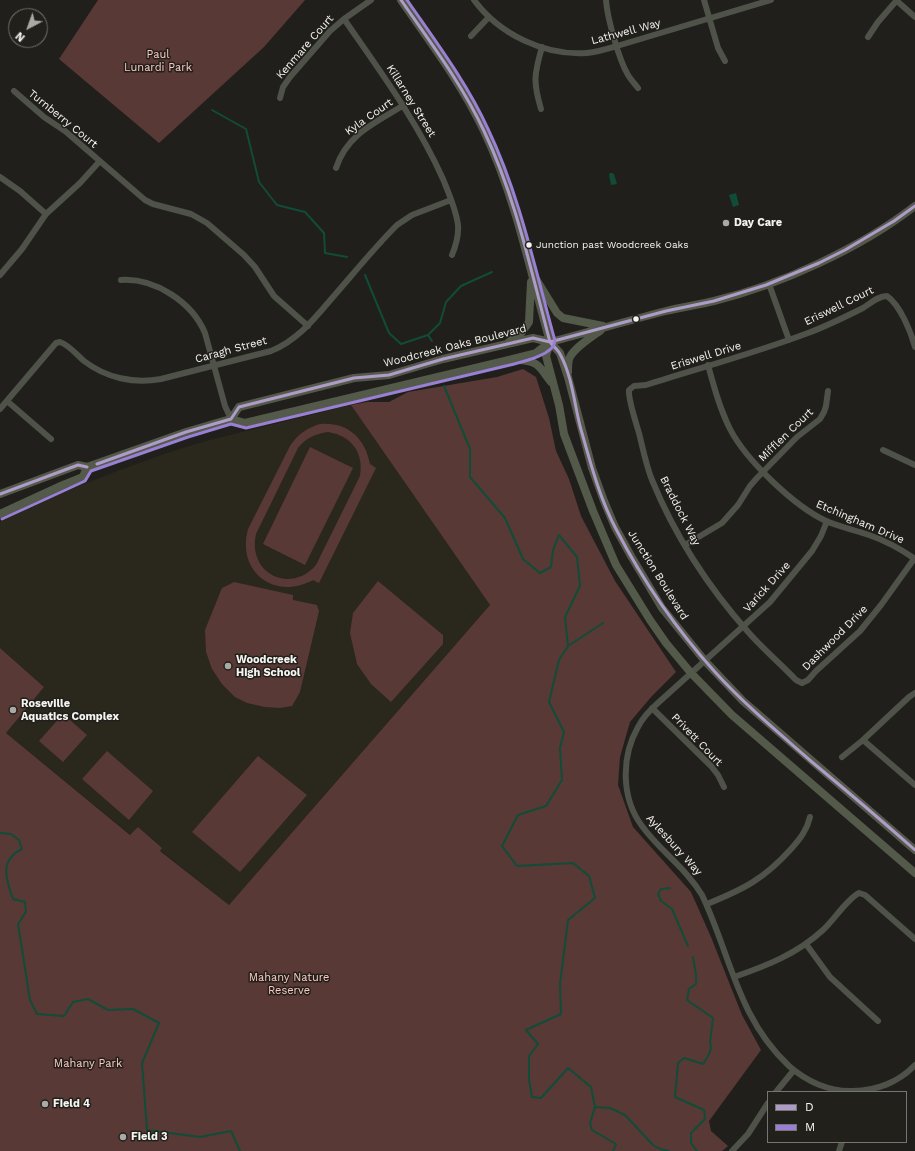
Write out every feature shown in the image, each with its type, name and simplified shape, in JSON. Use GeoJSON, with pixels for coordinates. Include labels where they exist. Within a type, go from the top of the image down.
{"type":"FeatureCollection","features":[{"type":"Feature","properties":{"kind":"main road","name":"Junction Boulevard"},"geometry":{"type":"LineString","coordinates":[[401,0],[438,53],[484,130],[515,209],[550,342],[560,353],[568,377],[592,468],[604,501],[615,527],[662,608],[704,661],[738,696],[766,722],[915,850]]}},
{"type":"Feature","properties":{"kind":"main road","name":"Woodcreek Oaks Boulevard"},"geometry":{"type":"LineString","coordinates":[[0,494],[78,465],[87,467],[186,432],[231,419],[245,423],[509,360],[536,353],[550,342],[606,326],[714,301],[768,284],[818,264],[865,238],[915,206]]}},
{"type":"Feature","properties":{"kind":"main road"},"geometry":{"type":"LineString","coordinates":[[532,273],[557,313],[563,318],[606,326]]}},
{"type":"Feature","properties":{"kind":"main road"},"geometry":{"type":"LineString","coordinates":[[506,345],[522,332],[529,322],[532,273]]}},
{"type":"Feature","properties":{"kind":"main road"},"geometry":{"type":"LineString","coordinates":[[568,377],[569,359],[571,355],[576,349],[606,326]]}},
{"type":"Feature","properties":{"kind":"main road","name":"Woodcreek Oaks Boulevard"},"geometry":{"type":"LineString","coordinates":[[231,419],[239,407],[354,378],[389,375],[443,359],[533,338],[550,342]]}},
{"type":"Feature","properties":{"kind":"main road","name":"Junction Boulevard"},"geometry":{"type":"LineString","coordinates":[[550,342],[546,356],[559,405],[564,434],[593,511],[616,565],[650,620],[666,643],[691,673],[721,704],[753,734],[915,873]]}},
{"type":"Feature","properties":{"kind":"main road"},"geometry":{"type":"LineString","coordinates":[[509,360],[531,361],[536,364],[553,384]]}},
{"type":"Feature","properties":{"kind":"main road","name":"Woodcreek Oaks Boulevard"},"geometry":{"type":"LineString","coordinates":[[0,514],[57,487],[83,477],[87,467]]}},
{"type":"Feature","properties":{"kind":"street","name":"Kenmare Court"},"geometry":{"type":"LineString","coordinates":[[280,98],[283,87],[290,77],[330,31],[371,0]]}},
{"type":"Feature","properties":{"kind":"street","name":"Lathwell Way"},"geometry":{"type":"LineString","coordinates":[[474,0],[489,17],[514,35],[542,47],[586,53],[600,51],[771,0]]}},
{"type":"Feature","properties":{"kind":"street"},"geometry":{"type":"LineString","coordinates":[[606,0],[610,20],[624,68],[638,88]]}},
{"type":"Feature","properties":{"kind":"street"},"geometry":{"type":"LineString","coordinates":[[704,0],[718,48],[725,61]]}},
{"type":"Feature","properties":{"kind":"street"},"geometry":{"type":"LineString","coordinates":[[868,37],[878,22],[897,0],[915,17]]}},
{"type":"Feature","properties":{"kind":"street"},"geometry":{"type":"LineString","coordinates":[[471,36],[489,17]]}},
{"type":"Feature","properties":{"kind":"street","name":"Killarney Street"},"geometry":{"type":"LineString","coordinates":[[344,19],[404,105],[432,157],[455,211],[458,226],[457,240],[452,255]]}},
{"type":"Feature","properties":{"kind":"street"},"geometry":{"type":"LineString","coordinates":[[541,110],[536,90],[535,78],[542,47]]}},
{"type":"Feature","properties":{"kind":"street","name":"Turnberry Court"},"geometry":{"type":"LineString","coordinates":[[14,91],[145,200],[157,205],[183,211],[207,223],[244,255],[255,267],[274,296],[308,326]]}},
{"type":"Feature","properties":{"kind":"street","name":"Kyla Court"},"geometry":{"type":"LineString","coordinates":[[336,168],[344,149],[354,137],[404,105]]}},
{"type":"Feature","properties":{"kind":"street"},"geometry":{"type":"LineString","coordinates":[[0,274],[22,249],[46,214],[99,162]]}},
{"type":"Feature","properties":{"kind":"street"},"geometry":{"type":"LineString","coordinates":[[0,178],[20,191],[46,214]]}},
{"type":"Feature","properties":{"kind":"street","name":"Caragh Street"},"geometry":{"type":"LineString","coordinates":[[0,409],[56,343],[60,342],[65,344],[83,360],[99,371],[125,380],[152,380],[277,348],[295,338],[308,326],[397,225],[412,215],[451,200]]}},
{"type":"Feature","properties":{"kind":"street"},"geometry":{"type":"LineString","coordinates":[[121,280],[136,280],[156,286],[172,295],[188,308],[202,325],[225,406],[231,419]]}},
{"type":"Feature","properties":{"kind":"street"},"geometry":{"type":"LineString","coordinates":[[768,284],[789,340]]}},
{"type":"Feature","properties":{"kind":"street","name":"Eriswell Court"},"geometry":{"type":"LineString","coordinates":[[789,340],[872,303],[881,296],[887,296],[892,299],[907,323],[912,334],[915,347]]}},
{"type":"Feature","properties":{"kind":"street","name":"Eriswell Drive"},"geometry":{"type":"LineString","coordinates":[[629,390],[634,386],[646,385],[789,340]]}},
{"type":"Feature","properties":{"kind":"street","name":"Etchingham Drive"},"geometry":{"type":"LineString","coordinates":[[708,365],[716,395],[731,430],[749,456],[797,503],[813,514],[827,521],[886,542],[915,559]]}},
{"type":"Feature","properties":{"kind":"street","name":"Braddock Way"},"geometry":{"type":"LineString","coordinates":[[629,390],[628,396],[646,462],[664,507],[685,545],[712,588],[744,627]]}},
{"type":"Feature","properties":{"kind":"street","name":"Mifflen Court"},"geometry":{"type":"LineString","coordinates":[[685,545],[711,530],[726,519],[738,505],[750,486],[764,471],[797,437],[820,419],[826,406],[828,391]]}},
{"type":"Feature","properties":{"kind":"street"},"geometry":{"type":"LineString","coordinates":[[7,401],[51,439]]}},
{"type":"Feature","properties":{"kind":"street"},"geometry":{"type":"LineString","coordinates":[[883,450],[915,465]]}},
{"type":"Feature","properties":{"kind":"street","name":"Varick Drive"},"geometry":{"type":"LineString","coordinates":[[691,673],[744,627],[770,602],[812,551],[821,536],[827,521]]}},
{"type":"Feature","properties":{"kind":"street","name":"Dashwood Drive"},"geometry":{"type":"LineString","coordinates":[[744,627],[776,661],[796,680],[802,683],[808,680],[860,631],[881,606],[915,559]]}},
{"type":"Feature","properties":{"kind":"street","name":"Aylesbury Way"},"geometry":{"type":"LineString","coordinates":[[691,673],[652,708],[638,727],[630,745],[626,765],[627,789],[635,815],[641,825],[694,882],[707,904],[747,1010],[761,1034],[777,1054],[794,1070],[808,1080],[828,1088],[842,1091]]}},
{"type":"Feature","properties":{"kind":"street"},"geometry":{"type":"LineString","coordinates":[[842,757],[915,693]]}},
{"type":"Feature","properties":{"kind":"street","name":"Privett Court"},"geometry":{"type":"LineString","coordinates":[[652,708],[711,766],[718,775],[724,788]]}},
{"type":"Feature","properties":{"kind":"street"},"geometry":{"type":"LineString","coordinates":[[863,740],[915,785]]}},
{"type":"Feature","properties":{"kind":"street"},"geometry":{"type":"LineString","coordinates":[[707,904],[744,888],[764,875],[781,860],[801,837],[808,826],[810,817]]}},
{"type":"Feature","properties":{"kind":"street"},"geometry":{"type":"LineString","coordinates":[[734,977],[776,961],[806,944],[832,921],[852,896],[859,893],[865,896],[915,939]]}},
{"type":"Feature","properties":{"kind":"street"},"geometry":{"type":"LineString","coordinates":[[806,944],[830,977],[878,1021]]}},
{"type":"Feature","properties":{"kind":"street","name":"Aylesbury Way"},"geometry":{"type":"LineString","coordinates":[[858,1091],[878,1088],[900,1077],[915,1065]]}},
{"type":"Feature","properties":{"kind":"street"},"geometry":{"type":"LineString","coordinates":[[777,1091],[794,1070]]}},
{"type":"Feature","properties":{"kind":"street"},"geometry":{"type":"LineString","coordinates":[[732,1151],[748,1134],[767,1105]]}},
{"type":"Feature","properties":{"kind":"shaded area"},"geometry":{"type":"Polygon","coordinates":[[[610,173],[614,174],[617,184],[611,185],[610,173]]]}},
{"type":"Feature","properties":{"kind":"shaded area"},"geometry":{"type":"Polygon","coordinates":[[[736,193],[739,205],[733,207],[729,195],[736,193]]]}},
{"type":"Feature","properties":{"kind":"shaded area","name":"Woodcreek High School"},"geometry":{"type":"Polygon","coordinates":[[[351,405],[490,605],[229,905],[160,850],[161,849],[138,828],[131,835],[6,733],[44,687],[0,648],[0,522],[52,497],[167,453],[206,441],[351,405]]]}},
{"type":"Feature","properties":{"kind":"green space","name":"Paul Lunardi Park"},"geometry":{"type":"Polygon","coordinates":[[[98,0],[305,0],[264,47],[159,143],[59,59],[98,0]]]}},
{"type":"Feature","properties":{"kind":"green space"},"geometry":{"type":"Polygon","coordinates":[[[523,369],[536,377],[549,418],[556,451],[569,479],[581,516],[615,581],[676,672],[652,696],[630,722],[620,757],[618,785],[633,827],[691,892],[711,937],[742,1015],[761,1050],[709,1121],[711,1131],[728,1146],[722,1151],[0,1151],[0,648],[44,687],[6,733],[130,835],[138,827],[162,848],[160,851],[229,905],[490,605],[351,405],[367,402],[389,402],[408,392],[497,377],[523,369]]]}},
{"type":"Feature","properties":{"kind":"green space"},"geometry":{"type":"Polygon","coordinates":[[[320,424],[330,424],[347,429],[359,439],[368,455],[370,464],[376,468],[319,583],[313,580],[299,586],[285,587],[273,584],[262,578],[253,570],[248,558],[246,544],[248,529],[290,446],[300,435],[320,424]],[[328,432],[315,435],[298,448],[256,534],[255,548],[258,560],[264,569],[273,575],[283,579],[294,578],[306,574],[316,565],[360,476],[361,468],[358,453],[350,442],[344,437],[328,432]]]}},
{"type":"Feature","properties":{"kind":"green space"},"geometry":{"type":"Polygon","coordinates":[[[310,447],[353,468],[305,565],[263,544],[310,447]]]}},
{"type":"Feature","properties":{"kind":"green space"},"geometry":{"type":"Polygon","coordinates":[[[378,581],[443,635],[443,644],[391,702],[371,684],[357,664],[350,633],[353,613],[378,581]]]}},
{"type":"Feature","properties":{"kind":"green space"},"geometry":{"type":"Polygon","coordinates":[[[234,582],[293,595],[293,600],[317,605],[319,611],[300,692],[292,706],[280,708],[265,707],[247,703],[235,697],[222,684],[212,669],[206,652],[205,630],[222,588],[234,582]]]}},
{"type":"Feature","properties":{"kind":"green space"},"geometry":{"type":"Polygon","coordinates":[[[63,714],[87,735],[63,762],[39,741],[63,714]]]}},
{"type":"Feature","properties":{"kind":"green space"},"geometry":{"type":"Polygon","coordinates":[[[107,751],[153,791],[129,820],[82,779],[107,751]]]}},
{"type":"Feature","properties":{"kind":"green space"},"geometry":{"type":"Polygon","coordinates":[[[258,756],[307,795],[240,872],[192,832],[258,756]]]}},
{"type":"Feature","properties":{"kind":"waterway"},"geometry":{"type":"LineString","coordinates":[[212,110],[246,129],[259,182],[277,205],[305,212],[324,233],[325,253],[347,257]]}},
{"type":"Feature","properties":{"kind":"waterway"},"geometry":{"type":"LineString","coordinates":[[428,335],[440,323],[446,302],[461,286],[492,272]]}},
{"type":"Feature","properties":{"kind":"waterway"},"geometry":{"type":"LineString","coordinates":[[365,275],[389,333],[401,344],[428,335],[432,341]]}},
{"type":"Feature","properties":{"kind":"waterway"},"geometry":{"type":"LineString","coordinates":[[444,386],[470,449],[470,477],[505,518],[523,559],[540,573],[551,567],[553,550],[559,535],[577,557],[580,586],[565,617],[568,646],[559,660],[549,702],[564,732],[560,748],[562,780],[546,806],[518,815],[502,846],[517,866],[573,863],[589,876],[595,898],[568,920],[560,984],[561,1014],[526,1030],[538,1044],[529,1056],[529,1080],[532,1097],[541,1098],[568,1068],[591,1087],[595,1107],[590,1123],[592,1130],[616,1144],[613,1151]]}},
{"type":"Feature","properties":{"kind":"waterway"},"geometry":{"type":"LineString","coordinates":[[568,646],[603,623]]}},
{"type":"Feature","properties":{"kind":"waterway"},"geometry":{"type":"LineString","coordinates":[[0,833],[11,834],[19,840],[22,849],[10,858],[6,870],[13,899],[25,902],[26,912],[18,924],[30,1000],[37,1014],[64,1016],[73,1002],[88,999],[108,1010],[133,1009],[159,1023],[142,1063],[147,1130],[200,1137],[231,1131],[240,1151]]}},
{"type":"Feature","properties":{"kind":"waterway"},"geometry":{"type":"LineString","coordinates":[[670,888],[661,889],[658,894],[661,901],[672,909],[688,946]]}},
{"type":"Feature","properties":{"kind":"waterway"},"geometry":{"type":"LineString","coordinates":[[693,957],[696,984],[689,989],[687,1000],[713,1018],[710,1043],[711,1048],[703,1064],[684,1058],[678,1063],[675,1097],[704,1110],[705,1119],[691,1133],[691,1143],[697,1151]]}},
{"type":"Feature","properties":{"kind":"waterway"},"geometry":{"type":"LineString","coordinates":[[595,1107],[610,1108],[625,1115],[653,1145],[660,1149],[669,1151]]}},
{"type":"Feature","properties":{"kind":"transit line","name":"D"},"geometry":{"type":"LineString","coordinates":[[401,0],[466,97],[495,156],[522,235],[550,342],[559,352],[567,371],[591,466],[610,517],[637,567],[674,622],[726,684],[812,762],[915,850]]}},
{"type":"Feature","properties":{"kind":"transit line","name":"M"},"geometry":{"type":"LineString","coordinates":[[2,519],[85,481],[91,471],[188,437],[231,424],[246,428],[515,364],[537,357],[553,346],[555,341],[526,233],[499,154],[471,95],[407,0]]}},
{"type":"Feature","properties":{"kind":"transit line","name":"D"},"geometry":{"type":"LineString","coordinates":[[97,464],[186,432],[231,419],[239,407],[354,378],[389,375],[443,359],[533,338],[550,342],[666,311],[714,301],[766,285],[819,263],[845,250],[894,221],[915,206]]}},
{"type":"Feature","properties":{"kind":"transit line","name":"D"},"geometry":{"type":"LineString","coordinates":[[0,494],[78,465],[87,467]]}},
{"type":"Feature","properties":{"kind":"place","name":"Day Care"},"geometry":{"type":"Point","coordinates":[726,223]}},
{"type":"Feature","properties":{"kind":"place","name":"Junction past Woodcreek Oaks"},"geometry":{"type":"Point","coordinates":[529,245]}},
{"type":"Feature","properties":{"kind":"place","name":"Woodcreek High School"},"geometry":{"type":"Point","coordinates":[228,666]}},
{"type":"Feature","properties":{"kind":"place","name":"Roseville Aquatics Complex"},"geometry":{"type":"Point","coordinates":[13,710]}},
{"type":"Feature","properties":{"kind":"place","name":"Field 4"},"geometry":{"type":"Point","coordinates":[45,1104]}},
{"type":"Feature","properties":{"kind":"place","name":"Field 3"},"geometry":{"type":"Point","coordinates":[123,1137]}},
{"type":"Feature","properties":{"kind":"park label","name":"Mahany Nature Reserve"},"geometry":{"type":"Point","coordinates":[289,984]}},
{"type":"Feature","properties":{"kind":"park label","name":"Mahany Park"},"geometry":{"type":"Point","coordinates":[88,1064]}}]}
